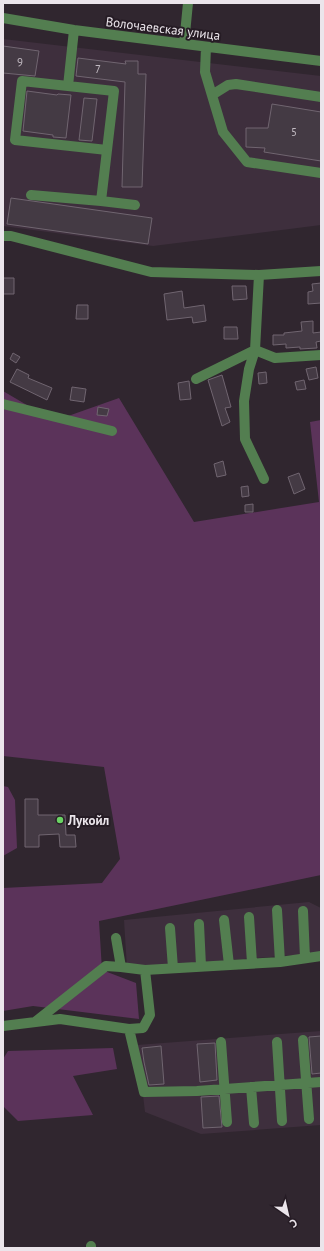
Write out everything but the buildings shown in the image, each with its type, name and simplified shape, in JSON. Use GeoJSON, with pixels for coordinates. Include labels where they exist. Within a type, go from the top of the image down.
{"type":"FeatureCollection","features":[{"type":"Feature","properties":{"kind":"street"},"geometry":{"type":"LineString","coordinates":[[184,44],[188,3]]}},
{"type":"Feature","properties":{"kind":"street","name":"Волочаевская улица"},"geometry":{"type":"LineString","coordinates":[[3,18],[74,30],[321,61]]}},
{"type":"Feature","properties":{"kind":"street"},"geometry":{"type":"LineString","coordinates":[[68,86],[74,30]]}},
{"type":"Feature","properties":{"kind":"street"},"geometry":{"type":"LineString","coordinates":[[206,47],[205,72],[223,132],[247,162],[321,174]]}},
{"type":"Feature","properties":{"kind":"street"},"geometry":{"type":"LineString","coordinates":[[101,201],[114,91],[22,81],[15,140],[107,150]]}},
{"type":"Feature","properties":{"kind":"street"},"geometry":{"type":"LineString","coordinates":[[212,95],[228,85],[236,84],[321,97]]}},
{"type":"Feature","properties":{"kind":"street"},"geometry":{"type":"LineString","coordinates":[[31,195],[135,205]]}},
{"type":"Feature","properties":{"kind":"street"},"geometry":{"type":"LineString","coordinates":[[3,236],[11,236],[151,272],[259,275],[321,270]]}},
{"type":"Feature","properties":{"kind":"street"},"geometry":{"type":"LineString","coordinates":[[259,275],[255,350],[249,369],[244,401],[245,439],[264,479]]}},
{"type":"Feature","properties":{"kind":"street"},"geometry":{"type":"LineString","coordinates":[[196,379],[255,350],[275,358],[321,355]]}},
{"type":"Feature","properties":{"kind":"street"},"geometry":{"type":"LineString","coordinates":[[3,404],[112,430]]}},
{"type":"Feature","properties":{"kind":"street"},"geometry":{"type":"LineString","coordinates":[[277,910],[280,962]]}},
{"type":"Feature","properties":{"kind":"street"},"geometry":{"type":"LineString","coordinates":[[303,912],[306,958]]}},
{"type":"Feature","properties":{"kind":"street"},"geometry":{"type":"LineString","coordinates":[[249,917],[252,963]]}},
{"type":"Feature","properties":{"kind":"street"},"geometry":{"type":"LineString","coordinates":[[224,920],[229,965]]}},
{"type":"Feature","properties":{"kind":"street"},"geometry":{"type":"LineString","coordinates":[[198,924],[201,966]]}},
{"type":"Feature","properties":{"kind":"street"},"geometry":{"type":"LineString","coordinates":[[170,928],[173,968]]}},
{"type":"Feature","properties":{"kind":"street"},"geometry":{"type":"LineString","coordinates":[[116,938],[121,967]]}},
{"type":"Feature","properties":{"kind":"street"},"geometry":{"type":"LineString","coordinates":[[35,1022],[106,966],[145,970],[280,962],[321,956]]}},
{"type":"Feature","properties":{"kind":"street"},"geometry":{"type":"LineString","coordinates":[[3,1026],[60,1019],[129,1029],[144,1028],[150,1016],[145,970]]}},
{"type":"Feature","properties":{"kind":"street"},"geometry":{"type":"LineString","coordinates":[[129,1029],[144,1092],[198,1091],[321,1082]]}},
{"type":"Feature","properties":{"kind":"street"},"geometry":{"type":"LineString","coordinates":[[303,1040],[309,1119]]}},
{"type":"Feature","properties":{"kind":"street"},"geometry":{"type":"LineString","coordinates":[[221,1042],[227,1122]]}},
{"type":"Feature","properties":{"kind":"street"},"geometry":{"type":"LineString","coordinates":[[277,1042],[282,1121]]}},
{"type":"Feature","properties":{"kind":"street"},"geometry":{"type":"LineString","coordinates":[[251,1087],[254,1123]]}},
{"type":"Feature","properties":{"kind":"shaded area"},"geometry":{"type":"Polygon","coordinates":[[[3,39],[321,76],[321,225],[153,246],[3,226],[3,39]]]}},
{"type":"Feature","properties":{"kind":"shaded area"},"geometry":{"type":"Polygon","coordinates":[[[3,391],[54,421],[119,398],[194,522],[319,502],[310,422],[321,420],[321,875],[99,921],[102,970],[136,983],[139,1019],[33,1006],[3,1011],[3,888],[102,883],[120,859],[104,767],[3,756],[3,391]]]}},
{"type":"Feature","properties":{"kind":"shaded area"},"geometry":{"type":"Polygon","coordinates":[[[3,786],[8,787],[15,800],[17,848],[3,856],[3,786]]]}},
{"type":"Feature","properties":{"kind":"shaded area"},"geometry":{"type":"Polygon","coordinates":[[[309,902],[321,908],[321,953],[127,968],[124,920],[309,902]]]}},
{"type":"Feature","properties":{"kind":"shaded area"},"geometry":{"type":"Polygon","coordinates":[[[321,1031],[321,1125],[201,1134],[145,1112],[137,1045],[321,1031]]]}},
{"type":"Feature","properties":{"kind":"shaded area"},"geometry":{"type":"Polygon","coordinates":[[[113,1048],[117,1069],[73,1076],[93,1115],[18,1121],[3,1106],[3,1059],[8,1051],[113,1048]]]}},
{"type":"Feature","properties":{"kind":"place","name":"Лукойл"},"geometry":{"type":"Point","coordinates":[60,820]}}]}
